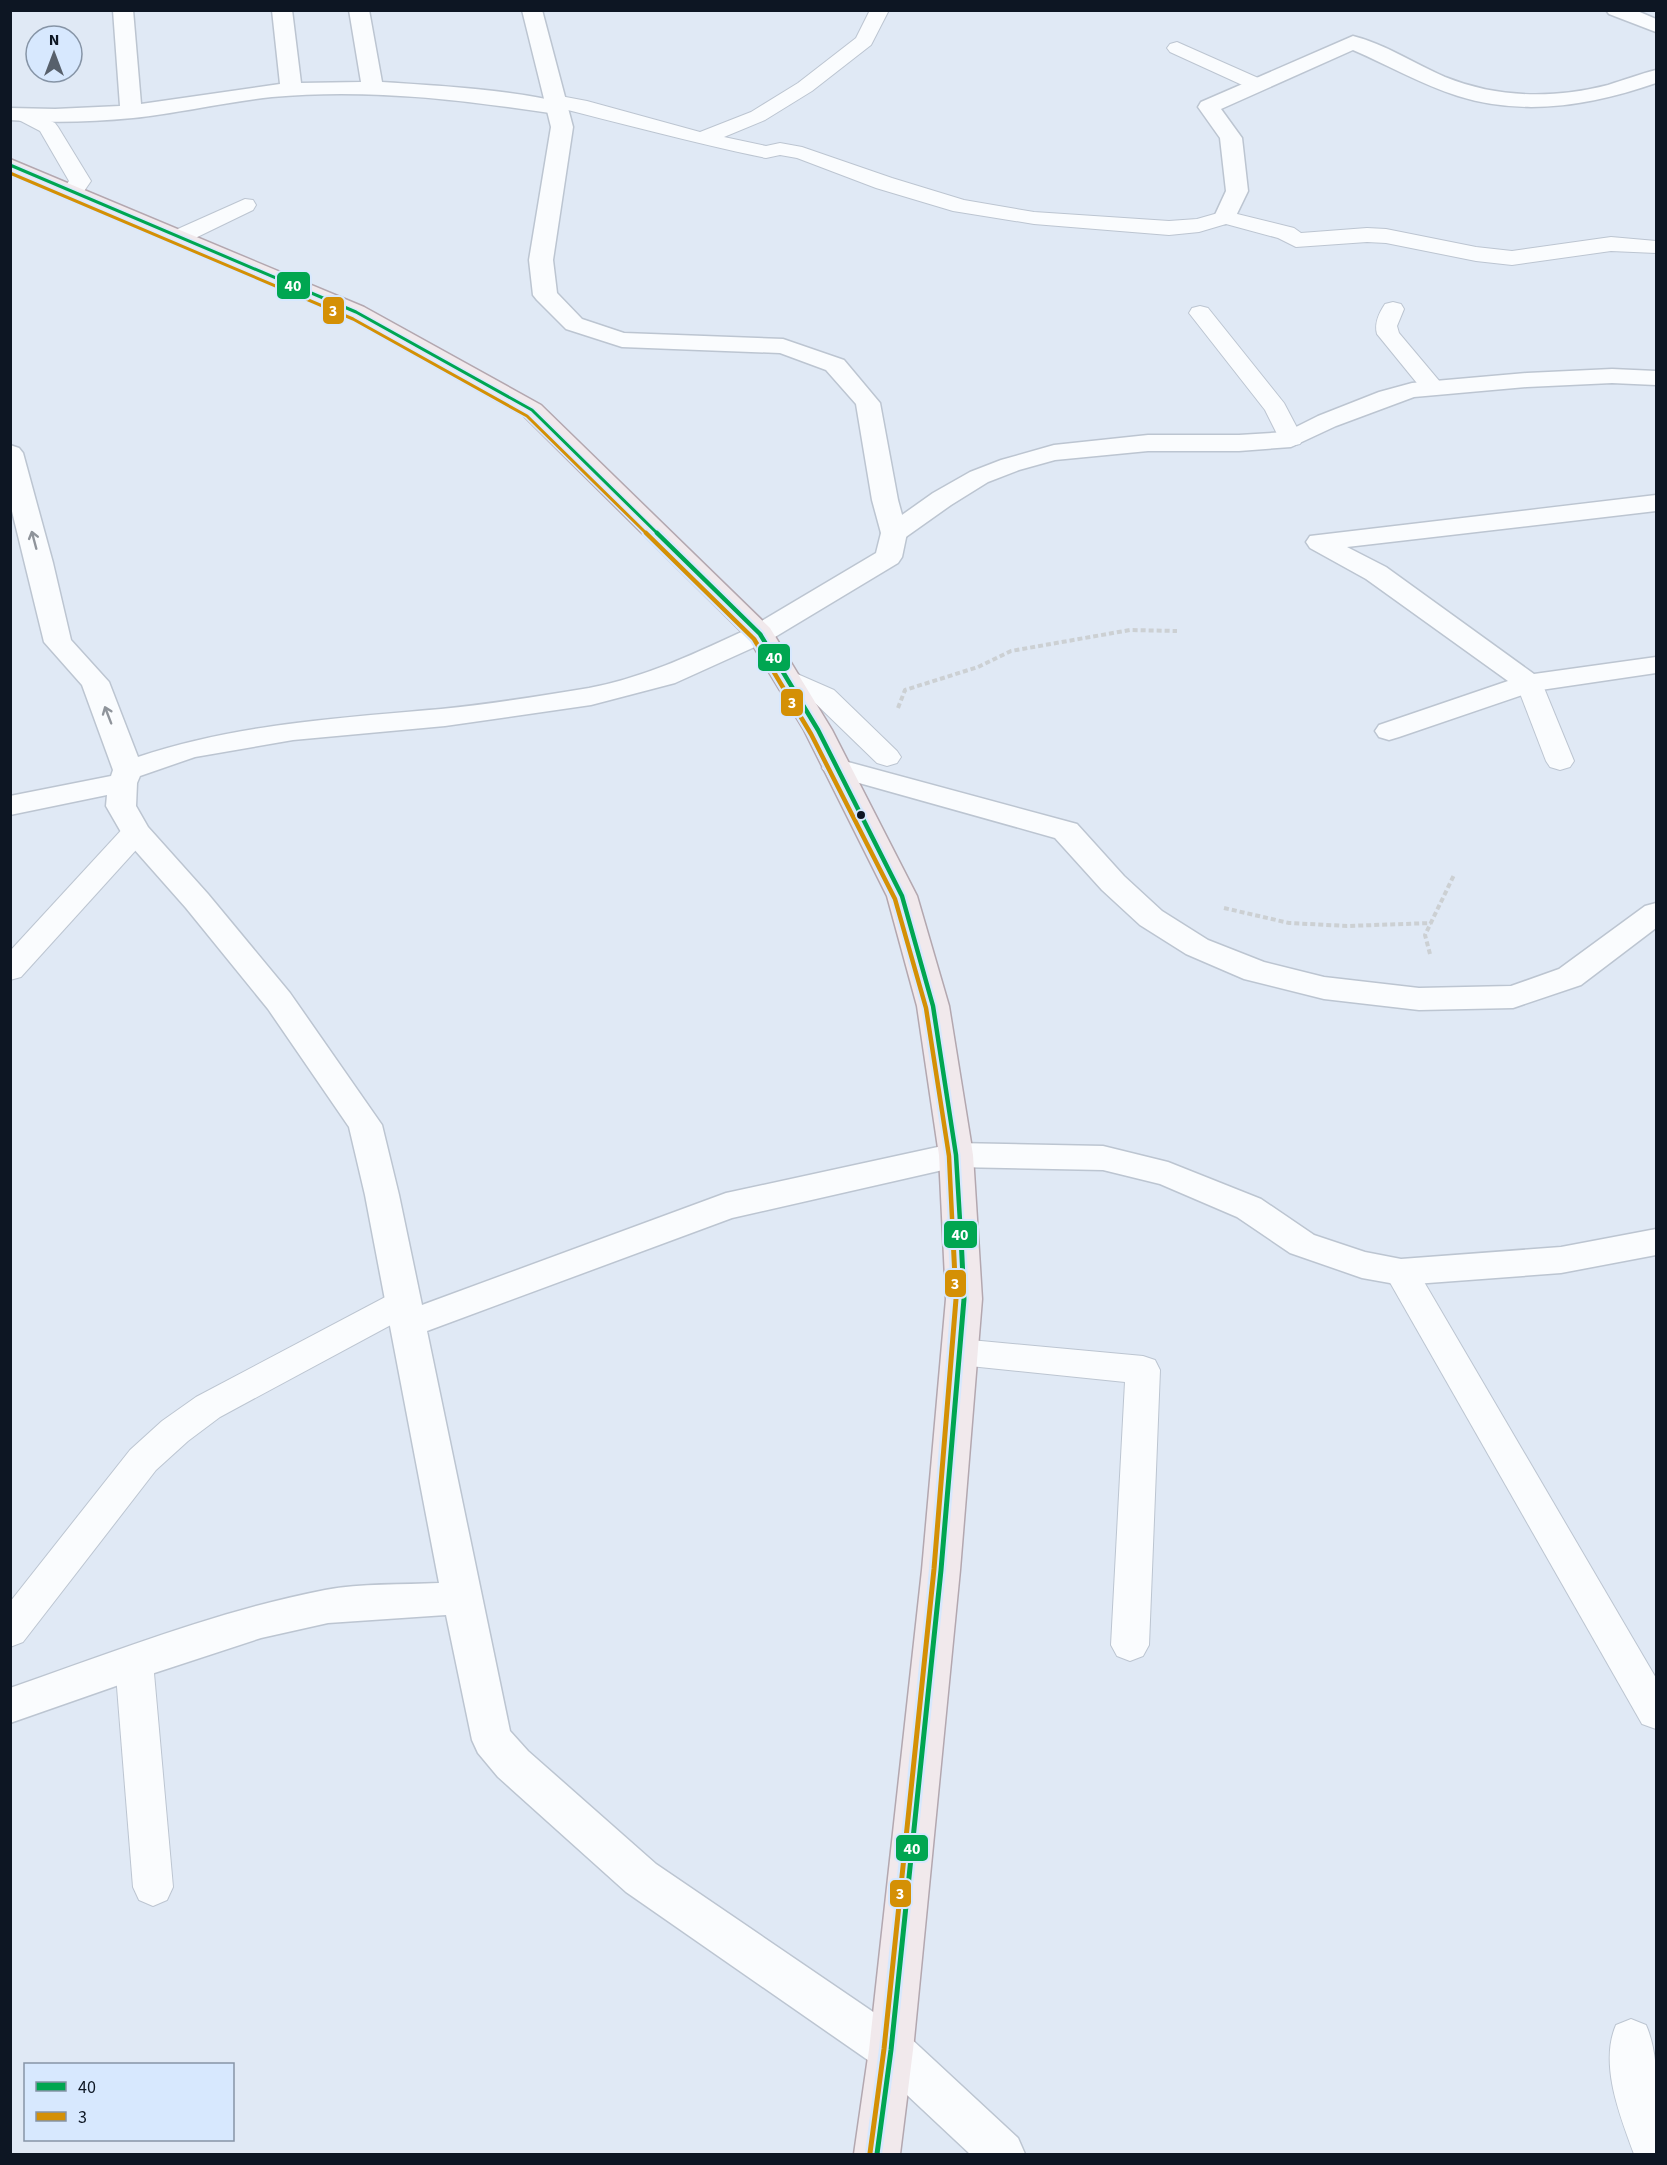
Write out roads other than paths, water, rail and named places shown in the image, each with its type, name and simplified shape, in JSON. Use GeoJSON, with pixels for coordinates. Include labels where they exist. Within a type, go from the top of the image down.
{"type":"FeatureCollection","features":[{"type":"Feature","properties":{"kind":"main road"},"geometry":{"type":"LineString","coordinates":[[10,165],[356,312],[532,410],[760,634],[818,730],[902,896],[933,1006],[956,1155],[964,1299],[941,1570],[891,2050],[877,2154]]}},
{"type":"Feature","properties":{"kind":"street"},"geometry":{"type":"LineString","coordinates":[[123,10],[132,112]]}},
{"type":"Feature","properties":{"kind":"street"},"geometry":{"type":"LineString","coordinates":[[282,10],[291,90]]}},
{"type":"Feature","properties":{"kind":"street"},"geometry":{"type":"LineString","coordinates":[[359,10],[372,87]]}},
{"type":"Feature","properties":{"kind":"street"},"geometry":{"type":"LineString","coordinates":[[10,806],[125,777],[190,749],[293,731],[444,717],[591,696],[665,677],[760,634],[889,557],[894,533],[885,500],[868,403],[835,365],[783,346],[622,340],[574,324],[545,295],[541,260],[562,127],[532,10]]}},
{"type":"Feature","properties":{"kind":"street"},"geometry":{"type":"LineString","coordinates":[[1616,10],[1656,26]]}},
{"type":"Feature","properties":{"kind":"street"},"geometry":{"type":"LineString","coordinates":[[1225,217],[1237,191],[1231,138],[1209,107],[1353,42],[1465,91],[1504,100],[1530,102],[1592,96],[1622,89],[1656,76]]}},
{"type":"Feature","properties":{"kind":"street"},"geometry":{"type":"LineString","coordinates":[[17,115],[77,116],[132,112],[291,90],[372,87],[556,104]]}},
{"type":"Feature","properties":{"kind":"street"},"geometry":{"type":"LineString","coordinates":[[894,533],[980,477],[1010,465],[1054,453],[1148,443],[1239,443],[1291,439],[1327,421],[1412,390],[1602,377],[1656,378]]}},
{"type":"Feature","properties":{"kind":"street"},"geometry":{"type":"LineString","coordinates":[[10,453],[58,642],[95,682],[125,777],[121,806],[136,832],[197,901],[279,1001],[365,1125],[382,1195],[484,1710],[492,1740],[513,1764],[640,1878],[891,2050],[1002,2154]]}},
{"type":"Feature","properties":{"kind":"street"},"geometry":{"type":"LineString","coordinates":[[1529,683],[1376,573],[1319,542],[1656,503]]}},
{"type":"Feature","properties":{"kind":"street"},"geometry":{"type":"LineString","coordinates":[[1389,731],[1529,683],[1656,665]]}},
{"type":"Feature","properties":{"kind":"street"},"geometry":{"type":"LineString","coordinates":[[837,768],[1066,831],[1113,883],[1151,918],[1197,947],[1255,971],[1324,988],[1413,998],[1513,997],[1570,977],[1656,913]]}},
{"type":"Feature","properties":{"kind":"street"},"geometry":{"type":"LineString","coordinates":[[405,1313],[726,1206],[956,1155],[1103,1158],[1168,1174],[1249,1208],[1302,1244],[1362,1265],[1401,1272],[1562,1260],[1656,1242]]}},
{"type":"Feature","properties":{"kind":"street"},"geometry":{"type":"LineString","coordinates":[[10,1706],[134,1662],[261,1621],[328,1606],[463,1598]]}},
{"type":"Feature","properties":{"kind":"lane"},"geometry":{"type":"LineString","coordinates":[[703,138],[758,116],[805,87],[864,41],[880,10]]}},
{"type":"Feature","properties":{"kind":"lane"},"geometry":{"type":"LineString","coordinates":[[1177,48],[1258,85]]}},
{"type":"Feature","properties":{"kind":"lane"},"geometry":{"type":"LineString","coordinates":[[556,104],[766,152],[780,149],[802,153],[926,196],[993,212],[1034,218],[1169,228],[1198,225],[1225,217],[1261,225],[1296,240],[1367,235],[1386,236],[1476,254],[1512,258],[1611,244],[1656,247]]}},
{"type":"Feature","properties":{"kind":"lane"},"geometry":{"type":"LineString","coordinates":[[17,115],[48,127],[80,181],[72,192]]}},
{"type":"Feature","properties":{"kind":"lane"},"geometry":{"type":"LineString","coordinates":[[179,237],[245,205]]}},
{"type":"Feature","properties":{"kind":"lane"},"geometry":{"type":"LineString","coordinates":[[1393,309],[1386,326],[1388,334],[1433,388]]}},
{"type":"Feature","properties":{"kind":"lane"},"geometry":{"type":"LineString","coordinates":[[1200,313],[1276,408],[1291,439]]}},
{"type":"Feature","properties":{"kind":"lane"},"geometry":{"type":"LineString","coordinates":[[786,677],[824,696],[887,757]]}},
{"type":"Feature","properties":{"kind":"lane"},"geometry":{"type":"LineString","coordinates":[[1529,683],[1560,761]]}},
{"type":"Feature","properties":{"kind":"lane"},"geometry":{"type":"LineString","coordinates":[[10,970],[136,832]]}},
{"type":"Feature","properties":{"kind":"lane"},"geometry":{"type":"LineString","coordinates":[[1401,1272],[1656,1712]]}},
{"type":"Feature","properties":{"kind":"lane"},"geometry":{"type":"LineString","coordinates":[[10,1631],[143,1460],[175,1431],[208,1407],[300,1356],[405,1313]]}},
{"type":"Feature","properties":{"kind":"lane"},"geometry":{"type":"LineString","coordinates":[[960,1352],[1143,1370],[1130,1645]]}},
{"type":"Feature","properties":{"kind":"lane"},"geometry":{"type":"LineString","coordinates":[[134,1662],[153,1887]]}},
{"type":"Feature","properties":{"kind":"lane"},"geometry":{"type":"LineString","coordinates":[[1631,2039],[1635,2097],[1656,2154]]}}]}
